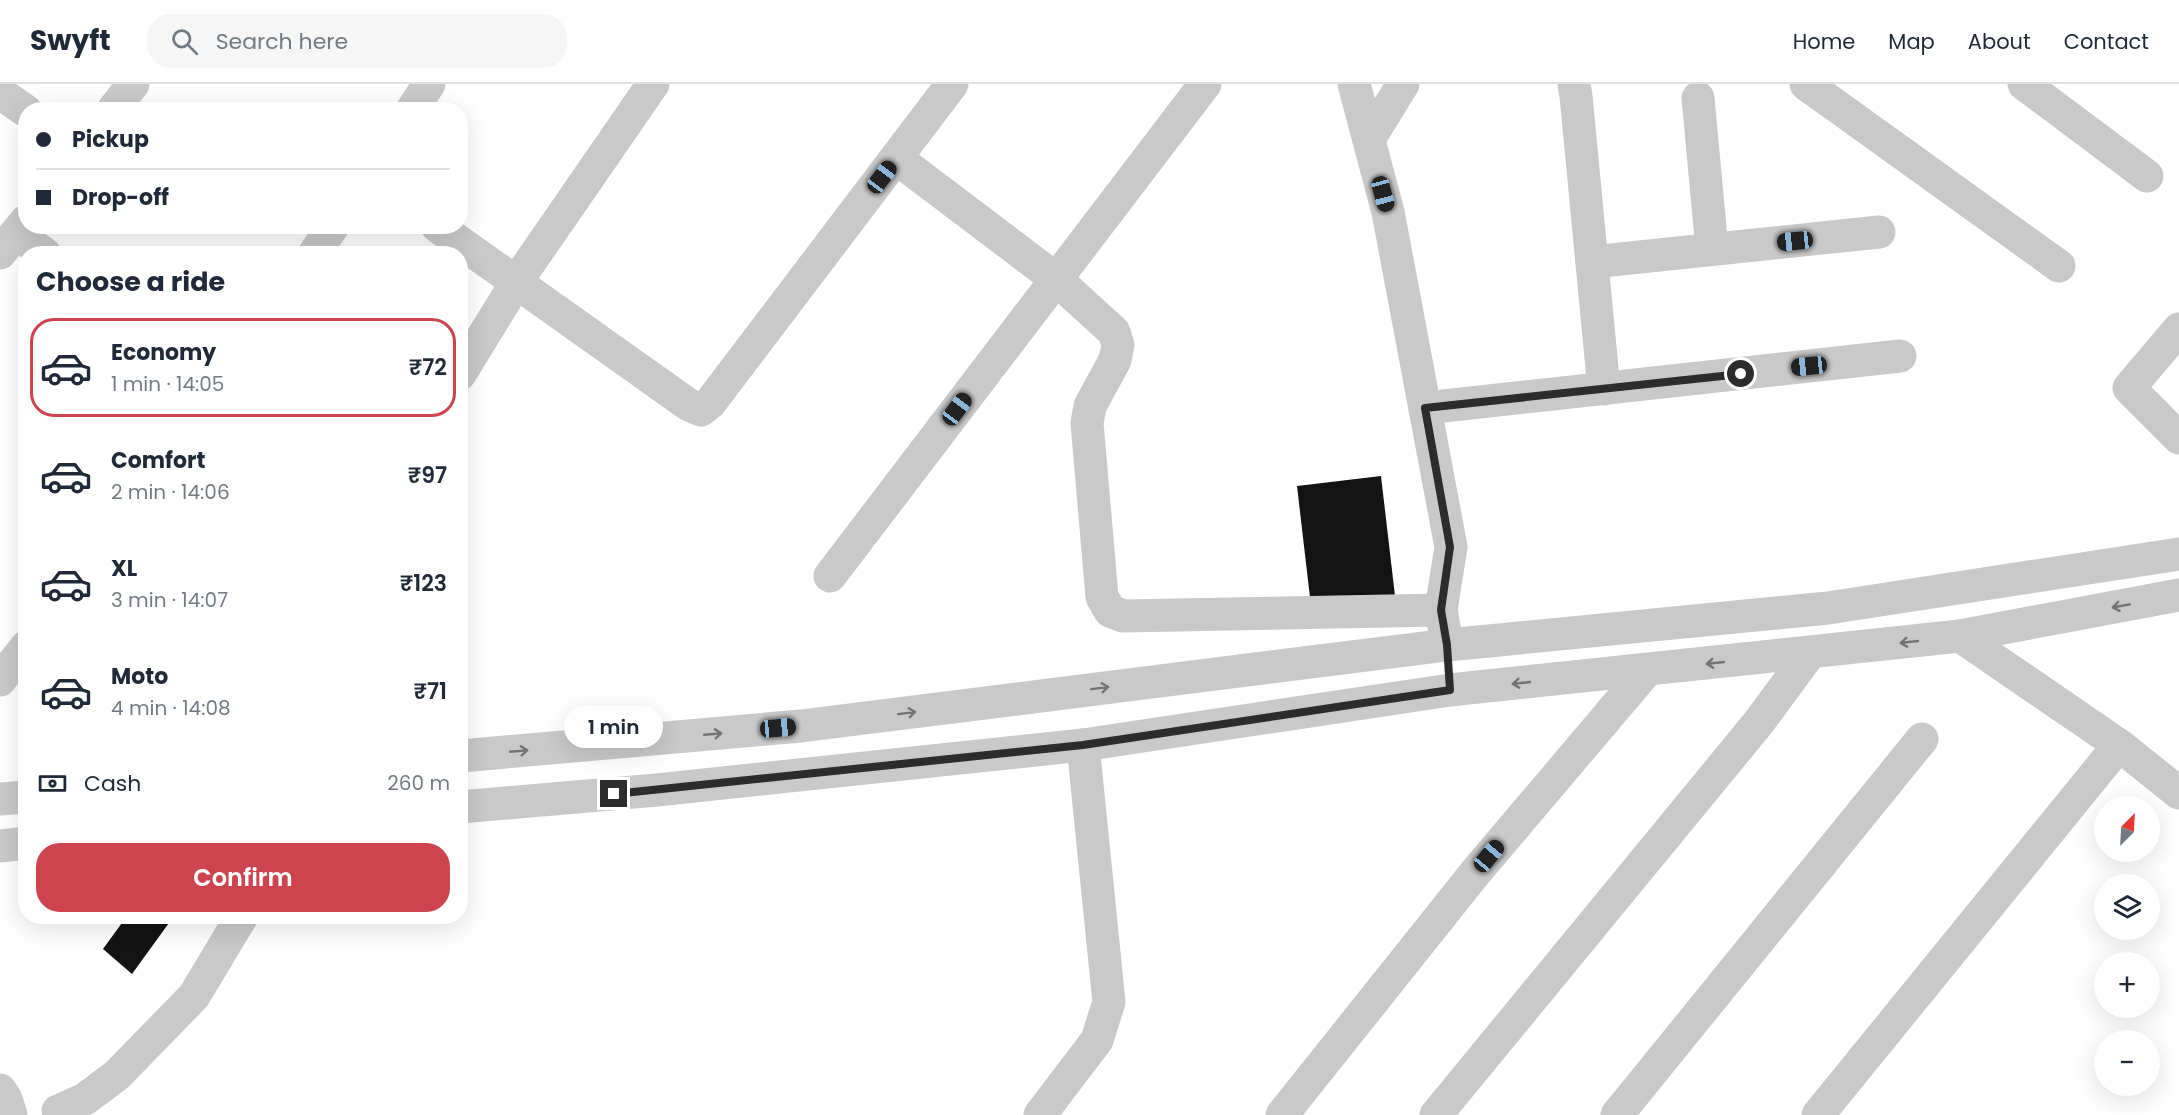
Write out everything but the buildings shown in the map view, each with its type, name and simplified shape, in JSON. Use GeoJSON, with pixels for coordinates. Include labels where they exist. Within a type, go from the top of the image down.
{"type":"FeatureCollection","features":[{"type":"Feature","properties":{"kind":"street"},"geometry":{"type":"LineString","coordinates":[[119,102],[134,84]]}},
{"type":"Feature","properties":{"kind":"street"},"geometry":{"type":"LineString","coordinates":[[417,102],[429,84]]}},
{"type":"Feature","properties":{"kind":"street"},"geometry":{"type":"LineString","coordinates":[[468,361],[517,281],[653,84]]}},
{"type":"Feature","properties":{"kind":"street"},"geometry":{"type":"LineString","coordinates":[[468,247],[689,405],[701,410],[710,403],[952,84]]}},
{"type":"Feature","properties":{"kind":"street"},"geometry":{"type":"LineString","coordinates":[[830,576],[1205,84]]}},
{"type":"Feature","properties":{"kind":"street"},"geometry":{"type":"LineString","coordinates":[[1354,84],[1388,212],[1450,547],[1441,610],[1447,645],[1450,690]]}},
{"type":"Feature","properties":{"kind":"street"},"geometry":{"type":"LineString","coordinates":[[1369,139],[1403,84]]}},
{"type":"Feature","properties":{"kind":"street"},"geometry":{"type":"LineString","coordinates":[[1574,84],[1604,389]]}},
{"type":"Feature","properties":{"kind":"street"},"geometry":{"type":"LineString","coordinates":[[1806,84],[2059,266]]}},
{"type":"Feature","properties":{"kind":"street"},"geometry":{"type":"LineString","coordinates":[[2024,84],[2147,176]]}},
{"type":"Feature","properties":{"kind":"street"},"geometry":{"type":"LineString","coordinates":[[0,93],[18,105]]}},
{"type":"Feature","properties":{"kind":"street"},"geometry":{"type":"LineString","coordinates":[[1698,98],[1712,249]]}},
{"type":"Feature","properties":{"kind":"street"},"geometry":{"type":"LineString","coordinates":[[896,158],[1056,279],[1114,332],[1118,345],[1115,360],[1090,406],[1087,423],[1102,597],[1110,611],[1123,616],[1441,610]]}},
{"type":"Feature","properties":{"kind":"street"},"geometry":{"type":"LineString","coordinates":[[1592,262],[1879,232]]}},
{"type":"Feature","properties":{"kind":"street"},"geometry":{"type":"LineString","coordinates":[[449,234],[466,246]]}},
{"type":"Feature","properties":{"kind":"street"},"geometry":{"type":"LineString","coordinates":[[14,236],[31,246]]}},
{"type":"Feature","properties":{"kind":"street"},"geometry":{"type":"LineString","coordinates":[[2179,329],[2129,388],[2179,438]]}},
{"type":"Feature","properties":{"kind":"street"},"geometry":{"type":"LineString","coordinates":[[1425,408],[1900,356]]}},
{"type":"Feature","properties":{"kind":"street"},"geometry":{"type":"LineString","coordinates":[[468,755],[801,726],[1447,645],[1828,608],[2179,554]]}},
{"type":"Feature","properties":{"kind":"street"},"geometry":{"type":"LineString","coordinates":[[468,806],[657,790],[1083,745],[1450,690],[1960,636],[2179,596]]}},
{"type":"Feature","properties":{"kind":"street"},"geometry":{"type":"LineString","coordinates":[[1960,636],[2119,745],[2179,793]]}},
{"type":"Feature","properties":{"kind":"street"},"geometry":{"type":"LineString","coordinates":[[1436,1115],[1759,722],[1810,653]]}},
{"type":"Feature","properties":{"kind":"street"},"geometry":{"type":"LineString","coordinates":[[0,680],[18,656]]}},
{"type":"Feature","properties":{"kind":"street"},"geometry":{"type":"LineString","coordinates":[[1282,1115],[1475,873],[1647,670]]}},
{"type":"Feature","properties":{"kind":"street"},"geometry":{"type":"LineString","coordinates":[[801,726],[804,774]]}},
{"type":"Feature","properties":{"kind":"street"},"geometry":{"type":"LineString","coordinates":[[1617,1115],[1922,739]]}},
{"type":"Feature","properties":{"kind":"street"},"geometry":{"type":"LineString","coordinates":[[1040,1115],[1097,1040],[1110,1002],[1083,745]]}},
{"type":"Feature","properties":{"kind":"street"},"geometry":{"type":"LineString","coordinates":[[1818,1115],[2119,745]]}},
{"type":"Feature","properties":{"kind":"street"},"geometry":{"type":"LineString","coordinates":[[0,799],[18,798]]}},
{"type":"Feature","properties":{"kind":"street"},"geometry":{"type":"LineString","coordinates":[[0,846],[18,844]]}},
{"type":"Feature","properties":{"kind":"street"},"geometry":{"type":"LineString","coordinates":[[57,1111],[85,1099],[117,1075],[194,996],[237,924]]}},
{"type":"Feature","properties":{"kind":"street"},"geometry":{"type":"LineString","coordinates":[[0,1090],[6,1099],[11,1115]]}},
{"type":"Feature","properties":{"kind":"route"},"geometry":{"type":"LineString","coordinates":[[614,794],[1083,745],[1450,690],[1447,645],[1441,610],[1450,547],[1425,408],[1741,374]]}}]}
